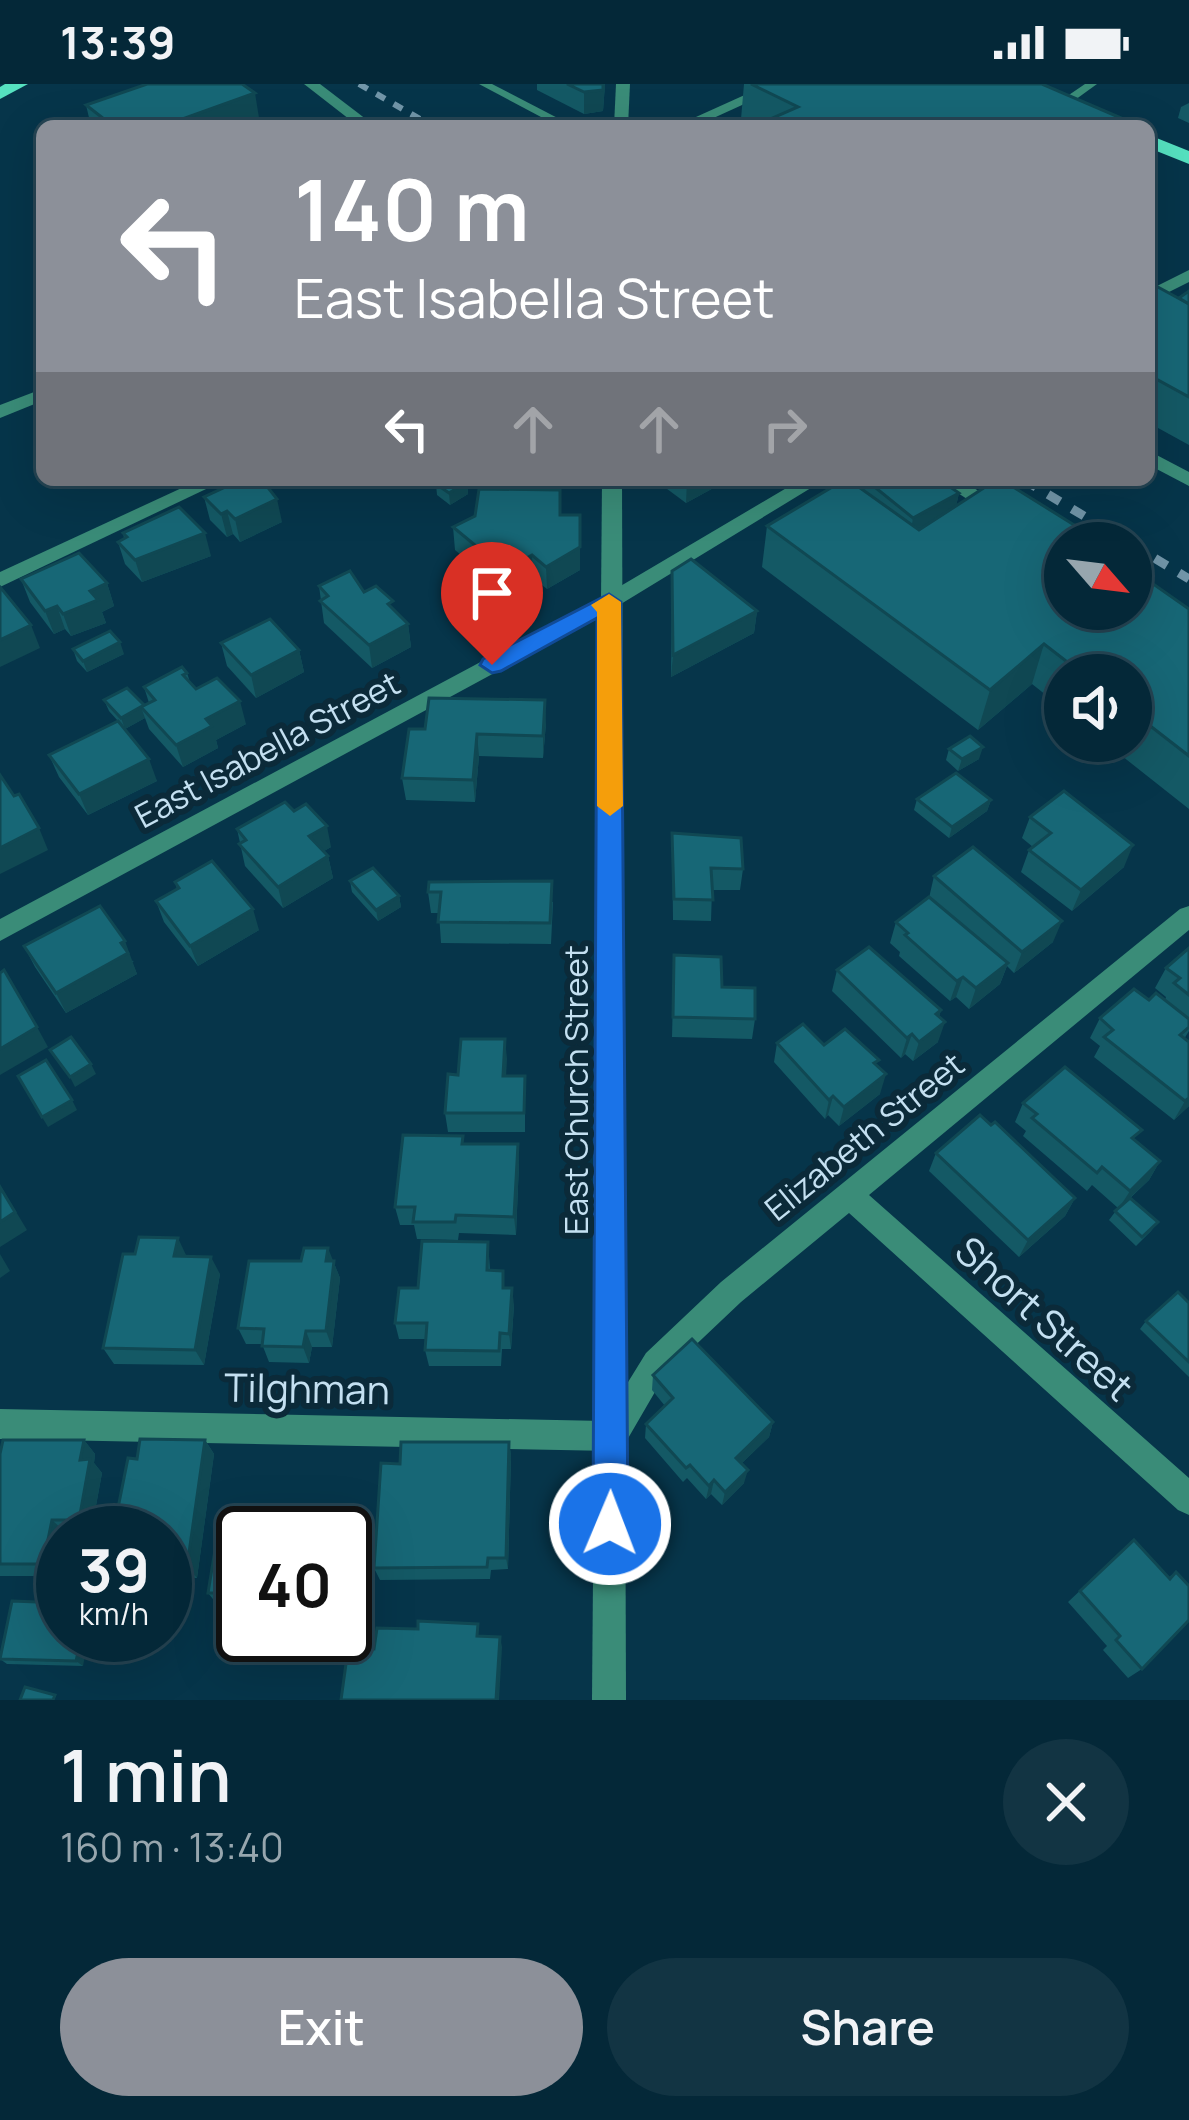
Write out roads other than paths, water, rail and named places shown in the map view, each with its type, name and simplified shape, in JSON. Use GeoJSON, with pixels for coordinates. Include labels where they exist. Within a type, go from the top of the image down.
{"type":"FeatureCollection","features":[{"type":"Feature","properties":{"kind":"main road"},"geometry":{"type":"LineString","coordinates":[[0,94],[19,84]]}},
{"type":"Feature","properties":{"kind":"main road"},"geometry":{"type":"LineString","coordinates":[[1155,143],[1189,158]]}},
{"type":"Feature","properties":{"kind":"street"},"geometry":{"type":"LineString","coordinates":[[311,84],[360,120]]}},
{"type":"Feature","properties":{"kind":"street"},"geometry":{"type":"LineString","coordinates":[[621,120],[623,84]]}},
{"type":"Feature","properties":{"kind":"street"},"geometry":{"type":"LineString","coordinates":[[697,120],[781,84]]}},
{"type":"Feature","properties":{"kind":"street"},"geometry":{"type":"LineString","coordinates":[[1155,294],[1189,275]]}},
{"type":"Feature","properties":{"kind":"street"},"geometry":{"type":"LineString","coordinates":[[0,412],[36,397]]}},
{"type":"Feature","properties":{"kind":"street"},"geometry":{"type":"LineString","coordinates":[[1155,460],[1189,480]]}},
{"type":"Feature","properties":{"kind":"street"},"geometry":{"type":"LineString","coordinates":[[0,580],[202,486]]}},
{"type":"Feature","properties":{"kind":"street","name":"East Church Street"},"geometry":{"type":"LineString","coordinates":[[608,1700],[612,486]]}},
{"type":"Feature","properties":{"kind":"street","name":"East Isabella Street"},"geometry":{"type":"LineString","coordinates":[[0,931],[609,602],[804,486]]}},
{"type":"Feature","properties":{"kind":"street"},"geometry":{"type":"LineString","coordinates":[[958,486],[1006,516]]}},
{"type":"Feature","properties":{"kind":"street","name":"Elizabeth Street"},"geometry":{"type":"LineString","coordinates":[[612,1436],[656,1363],[731,1292],[1189,916]]}},
{"type":"Feature","properties":{"kind":"street","name":"Short Street"},"geometry":{"type":"LineString","coordinates":[[850,1196],[1189,1498]]}},
{"type":"Feature","properties":{"kind":"street","name":"Tilghman"},"geometry":{"type":"LineString","coordinates":[[0,1424],[612,1436]]}},
{"type":"Feature","properties":{"kind":"lane"},"geometry":{"type":"LineString","coordinates":[[484,84],[554,120]]}},
{"type":"Feature","properties":{"kind":"lane"},"geometry":{"type":"LineString","coordinates":[[1064,104],[1092,84]]}},
{"type":"Feature","properties":{"kind":"railway"},"geometry":{"type":"LineString","coordinates":[[359,84],[422,120]]}},
{"type":"Feature","properties":{"kind":"railway"},"geometry":{"type":"LineString","coordinates":[[1034,486],[1094,522]]}},
{"type":"Feature","properties":{"kind":"railway"},"geometry":{"type":"LineString","coordinates":[[1152,557],[1189,579]]}}]}
